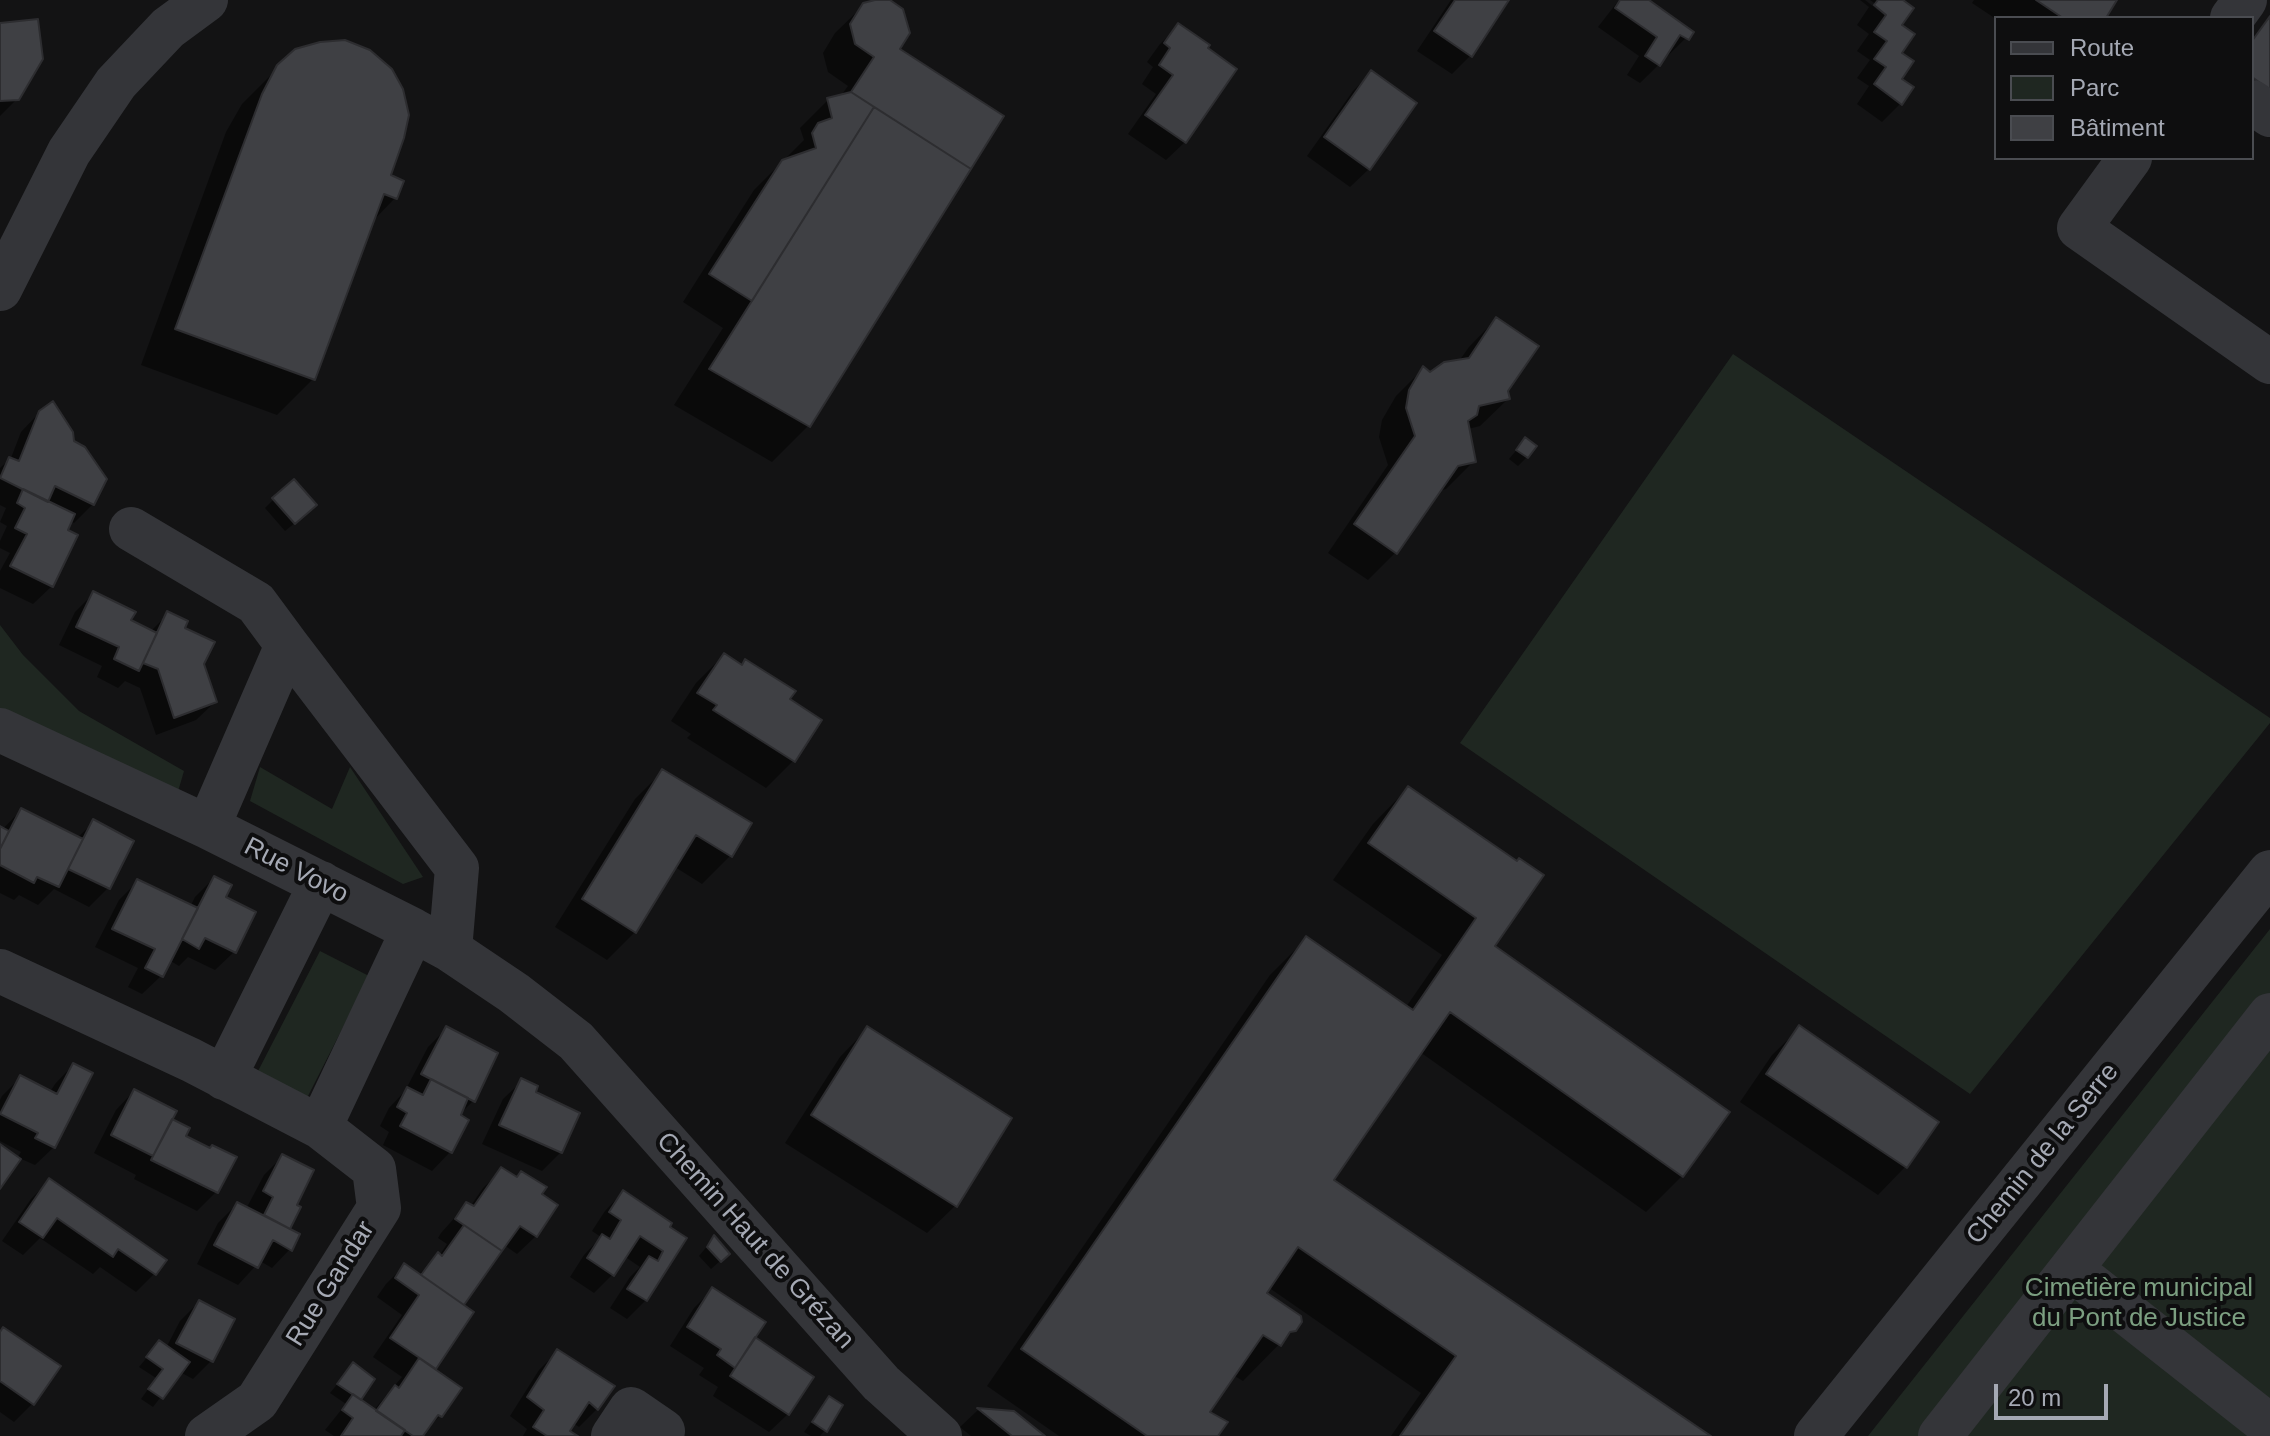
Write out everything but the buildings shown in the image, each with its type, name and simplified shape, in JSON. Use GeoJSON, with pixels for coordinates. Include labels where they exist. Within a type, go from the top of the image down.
{"type":"FeatureCollection","features":[{"type":"Feature","properties":{"kind":"street"},"geometry":{"type":"LineString","coordinates":[[0,289],[69,152],[116,83],[168,28],[201,1]]}},
{"type":"Feature","properties":{"kind":"street"},"geometry":{"type":"LineString","coordinates":[[2129,160],[2079,228],[2270,362]]}},
{"type":"Feature","properties":{"kind":"street"},"geometry":{"type":"LineString","coordinates":[[131,529],[256,603],[457,868],[431,940],[320,1127]]}},
{"type":"Feature","properties":{"kind":"street"},"geometry":{"type":"LineString","coordinates":[[208,827],[287,645]]}},
{"type":"Feature","properties":{"kind":"street","name":"Rue Vovo"},"geometry":{"type":"LineString","coordinates":[[0,730],[208,827],[431,940],[514,993],[576,1041]]}},
{"type":"Feature","properties":{"kind":"street","name":"Chemin de la Serre"},"geometry":{"type":"LineString","coordinates":[[1816,1436],[2270,872]]}},
{"type":"Feature","properties":{"kind":"street"},"geometry":{"type":"LineString","coordinates":[[208,1069],[321,883]]}},
{"type":"Feature","properties":{"kind":"street","name":"Rue Gandar"},"geometry":{"type":"LineString","coordinates":[[0,971],[208,1069],[320,1127],[374,1169],[379,1208],[257,1401],[207,1436]]}},
{"type":"Feature","properties":{"kind":"street"},"geometry":{"type":"LineString","coordinates":[[1940,1436],[2267,1025]]}},
{"type":"Feature","properties":{"kind":"street","name":"Chemin Haut de Grézan"},"geometry":{"type":"LineString","coordinates":[[576,1041],[881,1383],[940,1436]]}},
{"type":"Feature","properties":{"kind":"street"},"geometry":{"type":"LineString","coordinates":[[2071,1269],[2270,1426]]}},
{"type":"Feature","properties":{"kind":"street"},"geometry":{"type":"LineString","coordinates":[[613,1436],[631,1409],[663,1431]]}},
{"type":"Feature","properties":{"kind":"green space"},"geometry":{"type":"Polygon","coordinates":[[[1733,354],[2270,718],[2270,723],[1970,1094],[1460,743],[1733,354]]]}},
{"type":"Feature","properties":{"kind":"green space"},"geometry":{"type":"Polygon","coordinates":[[[0,625],[23,655],[79,711],[184,771],[177,795],[0,716],[0,625]]]}},
{"type":"Feature","properties":{"kind":"green space"},"geometry":{"type":"Polygon","coordinates":[[[260,767],[332,809],[350,767],[423,877],[403,884],[250,801],[260,767]]]}},
{"type":"Feature","properties":{"kind":"green space","name":"Cimetière municipal du Pont de Justice"},"geometry":{"type":"Polygon","coordinates":[[[2270,929],[2270,1436],[1868,1436],[2270,929]]]}},
{"type":"Feature","properties":{"kind":"green space"},"geometry":{"type":"Polygon","coordinates":[[[320,951],[369,976],[307,1098],[257,1073],[320,951]]]}}]}
